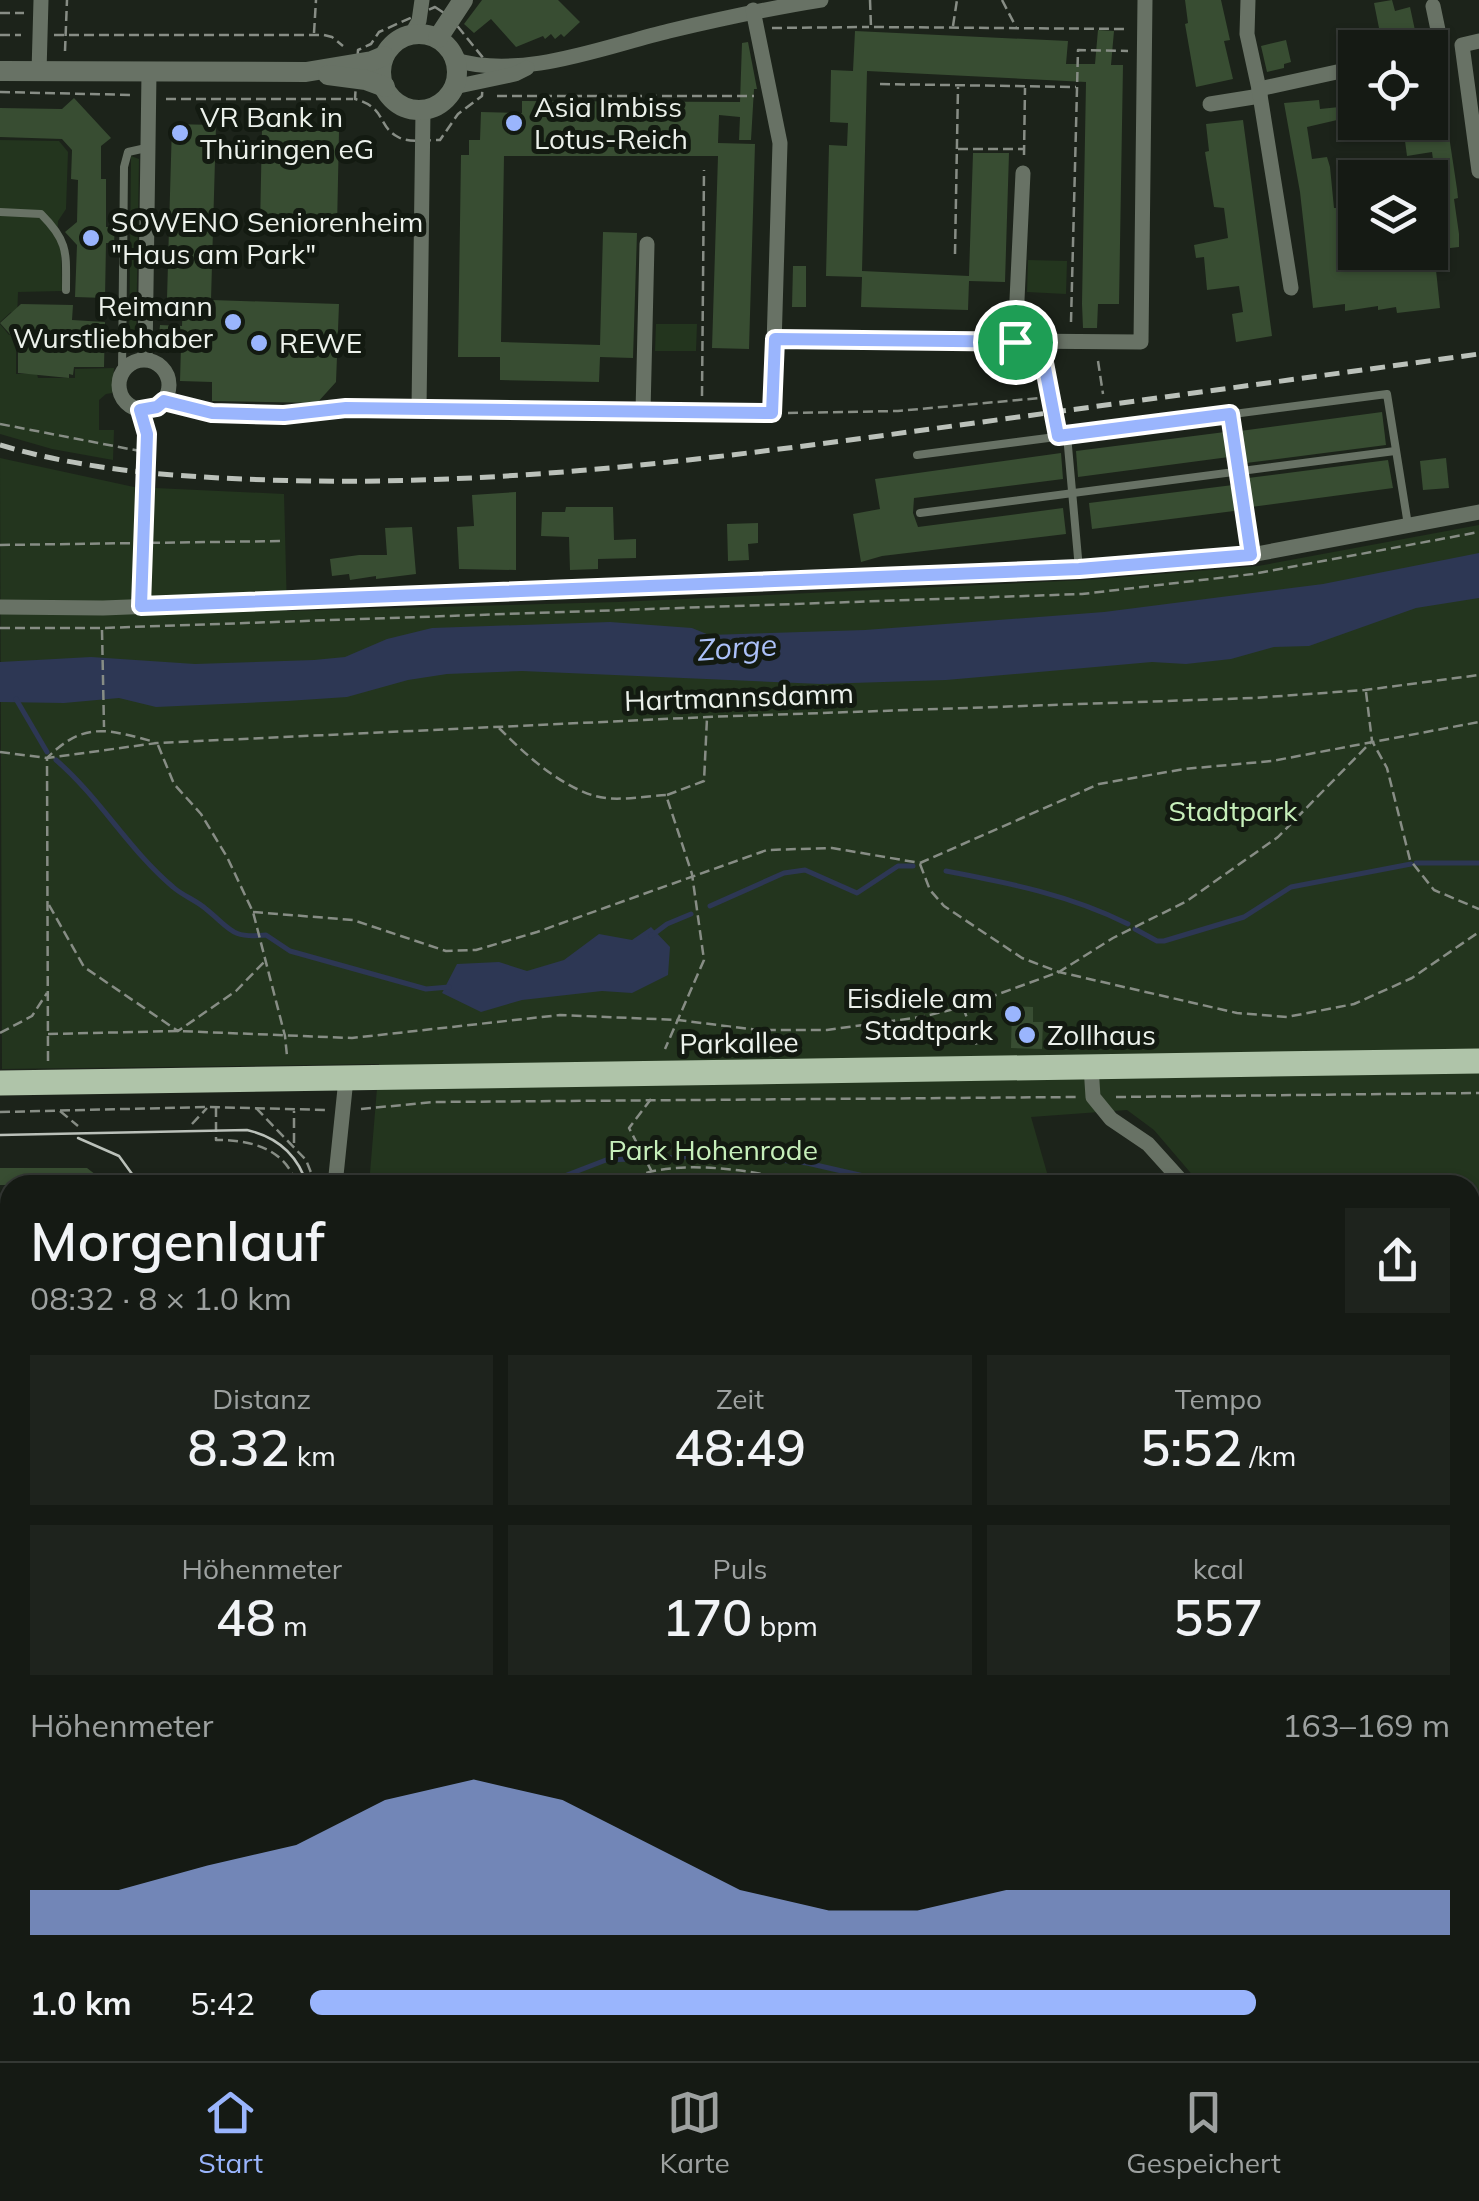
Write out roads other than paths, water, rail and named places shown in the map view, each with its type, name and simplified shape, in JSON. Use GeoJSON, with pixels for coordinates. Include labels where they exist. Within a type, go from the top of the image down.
{"type":"FeatureCollection","features":[{"type":"Feature","properties":{"kind":"main road","name":"Parkallee"},"geometry":{"type":"LineString","coordinates":[[0,1083],[346,1079],[652,1087],[1091,1066],[1479,1061]]}},
{"type":"Feature","properties":{"kind":"street"},"geometry":{"type":"LineString","coordinates":[[411,35],[419,21],[422,0]]}},
{"type":"Feature","properties":{"kind":"street"},"geometry":{"type":"LineString","coordinates":[[438,38],[463,0]]}},
{"type":"Feature","properties":{"kind":"street"},"geometry":{"type":"LineString","coordinates":[[455,60],[483,66],[537,63],[784,3],[822,0]]}},
{"type":"Feature","properties":{"kind":"street"},"geometry":{"type":"LineString","coordinates":[[775,339],[1141,342],[1145,0]]}},
{"type":"Feature","properties":{"kind":"street"},"geometry":{"type":"LineString","coordinates":[[1248,0],[1247,34],[1291,288]]}},
{"type":"Feature","properties":{"kind":"street"},"geometry":{"type":"LineString","coordinates":[[1433,6],[1435,30]]}},
{"type":"Feature","properties":{"kind":"street"},"geometry":{"type":"LineString","coordinates":[[39,72],[41,7]]}},
{"type":"Feature","properties":{"kind":"street"},"geometry":{"type":"LineString","coordinates":[[423,110],[419,409],[772,413],[780,142],[753,10]]}},
{"type":"Feature","properties":{"kind":"street"},"geometry":{"type":"LineString","coordinates":[[411,35],[438,38],[448,46],[458,69],[454,88],[443,102],[423,110],[407,108],[396,102],[385,86],[381,69],[384,56],[391,46],[411,35]]}},
{"type":"Feature","properties":{"kind":"street"},"geometry":{"type":"LineString","coordinates":[[1448,48],[1479,41]]}},
{"type":"Feature","properties":{"kind":"street"},"geometry":{"type":"LineString","coordinates":[[1462,45],[1479,171]]}},
{"type":"Feature","properties":{"kind":"street"},"geometry":{"type":"LineString","coordinates":[[306,72],[372,62],[384,56]]}},
{"type":"Feature","properties":{"kind":"street"},"geometry":{"type":"LineString","coordinates":[[454,88],[515,74],[537,63]]}},
{"type":"Feature","properties":{"kind":"street"},"geometry":{"type":"LineString","coordinates":[[0,71],[39,72],[64,82],[148,73],[306,72],[385,86]]}},
{"type":"Feature","properties":{"kind":"street"},"geometry":{"type":"LineString","coordinates":[[1210,104],[1338,72]]}},
{"type":"Feature","properties":{"kind":"street"},"geometry":{"type":"LineString","coordinates":[[145,359],[148,73]]}},
{"type":"Feature","properties":{"kind":"street"},"geometry":{"type":"LineString","coordinates":[[1015,342],[1023,173]]}},
{"type":"Feature","properties":{"kind":"street"},"geometry":{"type":"LineString","coordinates":[[643,412],[647,244]]}},
{"type":"Feature","properties":{"kind":"street"},"geometry":{"type":"LineString","coordinates":[[145,359],[168,374],[168,393],[157,407],[140,410],[125,402],[120,392],[122,372],[136,360],[145,359]]}},
{"type":"Feature","properties":{"kind":"street"},"geometry":{"type":"LineString","coordinates":[[0,606],[141,606],[1079,569],[1251,555],[1479,512]]}},
{"type":"Feature","properties":{"kind":"street"},"geometry":{"type":"LineString","coordinates":[[1091,1066],[1093,1097],[1111,1118],[1148,1144],[1176,1175]]}},
{"type":"Feature","properties":{"kind":"street"},"geometry":{"type":"LineString","coordinates":[[336,1175],[346,1079]]}},
{"type":"Feature","properties":{"kind":"lane"},"geometry":{"type":"LineString","coordinates":[[122,372],[124,167],[128,152],[146,148]]}},
{"type":"Feature","properties":{"kind":"lane"},"geometry":{"type":"LineString","coordinates":[[0,212],[41,214],[56,229],[66,246],[66,290]]}},
{"type":"Feature","properties":{"kind":"lane"},"geometry":{"type":"LineString","coordinates":[[916,455],[1387,394],[1408,525]]}},
{"type":"Feature","properties":{"kind":"lane"},"geometry":{"type":"LineString","coordinates":[[164,401],[212,413],[284,415],[346,408],[419,409]]}},
{"type":"Feature","properties":{"kind":"lane"},"geometry":{"type":"LineString","coordinates":[[1230,414],[1251,555]]}},
{"type":"Feature","properties":{"kind":"lane"},"geometry":{"type":"LineString","coordinates":[[1062,436],[1079,569]]}},
{"type":"Feature","properties":{"kind":"lane"},"geometry":{"type":"LineString","coordinates":[[920,513],[1395,450]]}},
{"type":"Feature","properties":{"kind":"water","name":"Zorge"},"geometry":{"type":"Polygon","coordinates":[[[1479,553],[1479,598],[1416,608],[1309,646],[1274,647],[1231,659],[1186,664],[1152,662],[946,680],[821,684],[522,671],[447,674],[347,697],[287,701],[156,707],[119,698],[64,703],[0,702],[0,662],[91,657],[195,664],[314,660],[345,657],[387,639],[432,628],[610,622],[692,628],[709,635],[865,630],[1104,612],[1323,584],[1479,553]]]}},
{"type":"Feature","properties":{"kind":"water"},"geometry":{"type":"Polygon","coordinates":[[[651,927],[670,947],[668,975],[632,993],[602,991],[522,1000],[481,1012],[442,993],[457,964],[499,962],[527,971],[564,960],[599,934],[632,940],[651,927]]]}},
{"type":"Feature","properties":{"kind":"waterway"},"geometry":{"type":"LineString","coordinates":[[16,699],[47,752]]}},
{"type":"Feature","properties":{"kind":"waterway"},"geometry":{"type":"LineString","coordinates":[[56,760],[157,872],[232,931],[266,935],[290,951],[426,989],[449,987]]}},
{"type":"Feature","properties":{"kind":"waterway"},"geometry":{"type":"LineString","coordinates":[[1416,863],[1479,863]]}},
{"type":"Feature","properties":{"kind":"waterway"},"geometry":{"type":"LineString","coordinates":[[1135,929],[1164,941],[1244,917],[1291,887],[1411,864]]}},
{"type":"Feature","properties":{"kind":"waterway"},"geometry":{"type":"LineString","coordinates":[[710,906],[784,873],[805,870],[857,893],[898,866],[913,866]]}},
{"type":"Feature","properties":{"kind":"waterway"},"geometry":{"type":"LineString","coordinates":[[946,871],[1062,898],[1128,924]]}},
{"type":"Feature","properties":{"kind":"waterway"},"geometry":{"type":"LineString","coordinates":[[651,936],[691,914]]}},
{"type":"Feature","properties":{"kind":"waterway"},"geometry":{"type":"LineString","coordinates":[[567,1175],[606,1160],[735,1155],[807,1163],[859,1175]]}},
{"type":"Feature","properties":{"kind":"tram line"},"geometry":{"type":"LineString","coordinates":[[0,1135],[247,1130],[268,1137],[285,1149],[302,1175]]}},
{"type":"Feature","properties":{"kind":"tram line"},"geometry":{"type":"LineString","coordinates":[[78,1138],[119,1156],[133,1175]]}},
{"type":"Feature","properties":{"kind":"railway"},"geometry":{"type":"LineString","coordinates":[[0,445],[100,467],[201,477],[347,481],[502,476],[810,445],[1479,354]]}},
{"type":"Feature","properties":{"kind":"place","name":"Asia Imbiss Lotus-Reich"},"geometry":{"type":"Point","coordinates":[514,123]}},
{"type":"Feature","properties":{"kind":"place","name":"VR Bank in Thüringen eG"},"geometry":{"type":"Point","coordinates":[180,133]}},
{"type":"Feature","properties":{"kind":"place","name":"SOWENO Seniorenheim \"Haus am Park\""},"geometry":{"type":"Point","coordinates":[91,238]}},
{"type":"Feature","properties":{"kind":"place","name":"Reimann Wurstliebhaber"},"geometry":{"type":"Point","coordinates":[233,322]}},
{"type":"Feature","properties":{"kind":"place","name":"REWE"},"geometry":{"type":"Point","coordinates":[259,343]}},
{"type":"Feature","properties":{"kind":"place","name":"Eisdiele am Stadtpark"},"geometry":{"type":"Point","coordinates":[1013,1014]}},
{"type":"Feature","properties":{"kind":"place","name":"Zollhaus"},"geometry":{"type":"Point","coordinates":[1027,1035]}},
{"type":"Feature","properties":{"kind":"park label","name":"Stadtpark"},"geometry":{"type":"Point","coordinates":[1233,811]}},
{"type":"Feature","properties":{"kind":"park label","name":"Park Hohenrode"},"geometry":{"type":"Point","coordinates":[713,1150]}}]}
